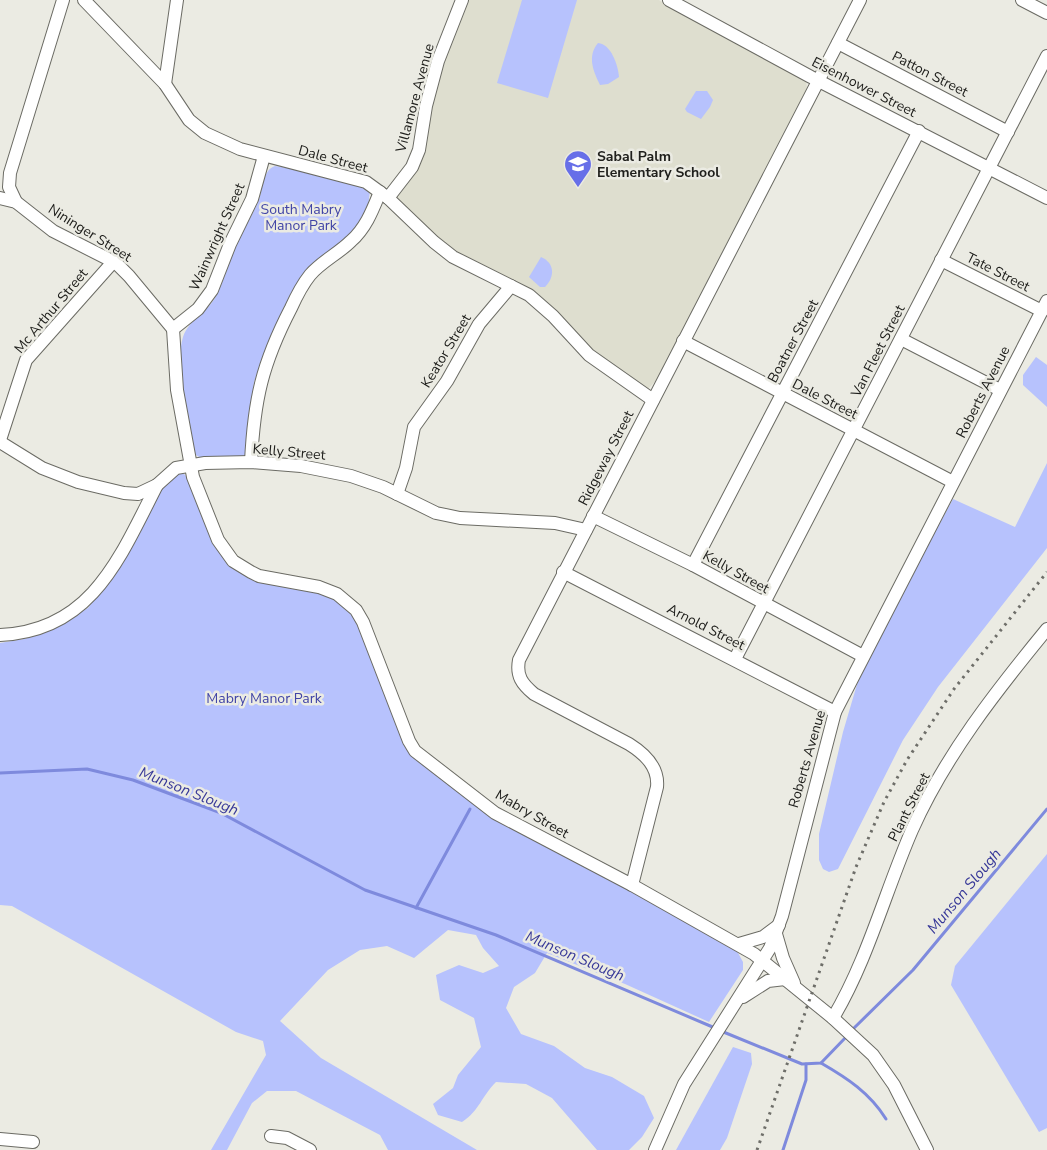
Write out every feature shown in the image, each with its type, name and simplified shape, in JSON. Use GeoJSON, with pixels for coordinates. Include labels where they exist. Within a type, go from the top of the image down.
{"type":"FeatureCollection","features":[{"type":"Feature","properties":{"kind":"street"},"geometry":{"type":"LineString","coordinates":[[16,202],[9,187],[10,174],[63,0]]}},
{"type":"Feature","properties":{"kind":"street","name":"Dale Street"},"geometry":{"type":"LineString","coordinates":[[84,0],[165,84],[196,127],[240,149],[350,176],[366,182],[384,195],[434,242],[453,257],[529,295],[589,355],[653,400]]}},
{"type":"Feature","properties":{"kind":"street"},"geometry":{"type":"LineString","coordinates":[[165,84],[177,0]]}},
{"type":"Feature","properties":{"kind":"street","name":"Villamore Avenue"},"geometry":{"type":"LineString","coordinates":[[251,462],[253,420],[258,388],[282,324],[308,277],[323,262],[352,241],[363,228],[384,195],[412,167],[419,150],[426,106],[438,62],[462,0]]}},
{"type":"Feature","properties":{"kind":"street","name":"Eisenhower Street"},"geometry":{"type":"LineString","coordinates":[[669,0],[1047,198]]}},
{"type":"Feature","properties":{"kind":"street","name":"Ridgeway Street"},"geometry":{"type":"LineString","coordinates":[[632,885],[657,787],[656,771],[641,752],[534,694],[522,682],[518,674],[519,660],[860,0]]}},
{"type":"Feature","properties":{"kind":"street"},"geometry":{"type":"LineString","coordinates":[[1022,0],[1047,13]]}},
{"type":"Feature","properties":{"kind":"street","name":"Patton Street"},"geometry":{"type":"LineString","coordinates":[[838,43],[1008,132]]}},
{"type":"Feature","properties":{"kind":"street","name":"Van Fleet Street"},"geometry":{"type":"LineString","coordinates":[[735,659],[1047,56]]}},
{"type":"Feature","properties":{"kind":"street","name":"Boatner Street"},"geometry":{"type":"LineString","coordinates":[[693,565],[919,131]]}},
{"type":"Feature","properties":{"kind":"street","name":"Wainwright Street"},"geometry":{"type":"LineString","coordinates":[[174,328],[198,309],[212,290],[230,244],[252,200],[264,156]]}},
{"type":"Feature","properties":{"kind":"street","name":"Nininger Street"},"geometry":{"type":"LineString","coordinates":[[0,198],[16,202],[54,231],[113,262],[129,276],[174,328]]}},
{"type":"Feature","properties":{"kind":"street","name":"Tate Street"},"geometry":{"type":"LineString","coordinates":[[941,260],[1044,306]]}},
{"type":"Feature","properties":{"kind":"street","name":"Mc Arthur Street"},"geometry":{"type":"LineString","coordinates":[[0,441],[26,360],[113,262]]}},
{"type":"Feature","properties":{"kind":"street","name":"Keator Street"},"geometry":{"type":"LineString","coordinates":[[397,494],[406,468],[414,427],[447,381],[478,324],[511,286]]}},
{"type":"Feature","properties":{"kind":"street","name":"Roberts Avenue"},"geometry":{"type":"LineString","coordinates":[[655,1150],[684,1084],[763,960],[777,929],[835,712],[1044,306]]}},
{"type":"Feature","properties":{"kind":"street"},"geometry":{"type":"LineString","coordinates":[[174,328],[177,390],[191,466]]}},
{"type":"Feature","properties":{"kind":"street"},"geometry":{"type":"LineString","coordinates":[[901,339],[1000,390]]}},
{"type":"Feature","properties":{"kind":"street","name":"Dale Street"},"geometry":{"type":"LineString","coordinates":[[684,341],[953,482]]}},
{"type":"Feature","properties":{"kind":"street","name":"Kelly Street"},"geometry":{"type":"LineString","coordinates":[[0,441],[42,468],[86,484],[138,494],[157,485],[176,468],[251,462],[301,466],[335,471],[397,494],[436,512],[460,518],[490,521],[538,521],[586,530]]}},
{"type":"Feature","properties":{"kind":"street","name":"Mabry Street"},"geometry":{"type":"LineString","coordinates":[[191,466],[207,516],[226,554],[233,561],[259,576],[319,587],[336,594],[356,610],[363,622],[409,741],[415,751],[495,813],[632,885],[741,945],[763,960],[859,1040],[886,1072],[927,1150]]}},
{"type":"Feature","properties":{"kind":"street"},"geometry":{"type":"LineString","coordinates":[[0,635],[25,634],[44,628],[84,604],[97,589],[124,548],[157,485]]}},
{"type":"Feature","properties":{"kind":"street","name":"Kelly Street"},"geometry":{"type":"LineString","coordinates":[[594,516],[693,565],[863,656]]}},
{"type":"Feature","properties":{"kind":"street","name":"Arnold Street"},"geometry":{"type":"LineString","coordinates":[[563,572],[835,712]]}},
{"type":"Feature","properties":{"kind":"street","name":"Plant Street"},"geometry":{"type":"LineString","coordinates":[[837,1021],[859,968],[890,883],[926,801],[971,727],[1047,629]]}},
{"type":"Feature","properties":{"kind":"street"},"geometry":{"type":"LineString","coordinates":[[744,989],[749,966],[741,945],[763,937],[777,929],[783,958],[796,987]]}},
{"type":"Feature","properties":{"kind":"street"},"geometry":{"type":"LineString","coordinates":[[734,1005],[760,984],[785,979]]}},
{"type":"Feature","properties":{"kind":"street"},"geometry":{"type":"LineString","coordinates":[[271,1136],[287,1138],[310,1150]]}},
{"type":"Feature","properties":{"kind":"street"},"geometry":{"type":"LineString","coordinates":[[0,1139],[33,1142]]}},
{"type":"Feature","properties":{"kind":"shaded area","name":"Sabal Palm Elementary School"},"geometry":{"type":"Polygon","coordinates":[[[466,0],[659,0],[676,11],[806,80],[807,89],[683,331],[658,378],[649,388],[645,388],[591,349],[553,308],[452,250],[394,198],[408,179],[440,69],[466,0]]]}},
{"type":"Feature","properties":{"kind":"green space"},"geometry":{"type":"Polygon","coordinates":[[[522,0],[577,0],[548,98],[497,83],[522,0]]]}},
{"type":"Feature","properties":{"kind":"green space"},"geometry":{"type":"Polygon","coordinates":[[[598,43],[607,47],[617,67],[619,77],[608,84],[600,85],[593,69],[592,58],[598,43]]]}},
{"type":"Feature","properties":{"kind":"green space"},"geometry":{"type":"Polygon","coordinates":[[[696,91],[707,91],[713,100],[701,119],[685,109],[696,91]]]}},
{"type":"Feature","properties":{"kind":"green space","name":"South Mabry Manor Park"},"geometry":{"type":"Polygon","coordinates":[[[275,166],[307,171],[366,187],[370,190],[368,208],[355,231],[313,266],[267,349],[254,382],[248,449],[245,455],[239,458],[201,458],[194,454],[183,395],[180,363],[183,337],[194,320],[213,302],[237,242],[258,202],[265,176],[275,166]]]}},
{"type":"Feature","properties":{"kind":"green space"},"geometry":{"type":"Polygon","coordinates":[[[541,257],[549,263],[552,270],[551,279],[545,287],[540,287],[529,277],[541,257]]]}},
{"type":"Feature","properties":{"kind":"green space"},"geometry":{"type":"Polygon","coordinates":[[[1036,357],[1047,365],[1047,407],[1023,385],[1023,375],[1036,357]]]}},
{"type":"Feature","properties":{"kind":"green space"},"geometry":{"type":"Polygon","coordinates":[[[1047,463],[1047,548],[938,687],[903,740],[838,869],[829,872],[823,869],[819,860],[819,834],[843,732],[863,664],[953,499],[1015,527],[1047,463]]]}},
{"type":"Feature","properties":{"kind":"green space","name":"Mabry Manor Park"},"geometry":{"type":"Polygon","coordinates":[[[176,474],[184,474],[189,479],[210,536],[222,557],[230,566],[329,596],[352,615],[359,624],[408,752],[492,818],[704,930],[737,951],[743,962],[743,970],[709,1022],[625,984],[547,953],[535,973],[514,987],[506,1008],[521,1034],[554,1046],[585,1068],[612,1077],[644,1096],[654,1118],[642,1137],[629,1150],[597,1150],[552,1098],[526,1084],[496,1082],[473,1113],[462,1122],[438,1115],[433,1104],[453,1088],[458,1075],[481,1047],[474,1018],[440,1000],[436,975],[459,965],[483,973],[499,966],[483,948],[476,935],[448,930],[414,958],[387,946],[360,950],[328,970],[280,1021],[321,1058],[477,1150],[388,1150],[380,1135],[296,1091],[267,1091],[252,1103],[227,1150],[211,1150],[266,1055],[263,1041],[236,1032],[12,906],[0,905],[0,643],[24,639],[51,629],[88,608],[116,570],[165,483],[176,474]]]}},
{"type":"Feature","properties":{"kind":"green space"},"geometry":{"type":"Polygon","coordinates":[[[1047,854],[1047,1128],[1039,1132],[951,985],[955,966],[1047,854]]]}},
{"type":"Feature","properties":{"kind":"green space"},"geometry":{"type":"Polygon","coordinates":[[[733,1047],[751,1053],[752,1064],[727,1138],[720,1150],[676,1150],[733,1047]]]}},
{"type":"Feature","properties":{"kind":"waterway","name":"Munson Slough"},"geometry":{"type":"LineString","coordinates":[[0,773],[87,769],[133,780],[221,813],[365,890],[496,935],[715,1028]]}},
{"type":"Feature","properties":{"kind":"waterway"},"geometry":{"type":"LineString","coordinates":[[416,908],[470,809]]}},
{"type":"Feature","properties":{"kind":"waterway","name":"Munson Slough"},"geometry":{"type":"LineString","coordinates":[[851,1031],[913,970],[1047,809]]}},
{"type":"Feature","properties":{"kind":"waterway","name":"Munson Slough"},"geometry":{"type":"LineString","coordinates":[[721,1031],[802,1064],[821,1063],[847,1036]]}},
{"type":"Feature","properties":{"kind":"waterway"},"geometry":{"type":"LineString","coordinates":[[821,1063],[857,1087],[873,1101],[886,1119]]}},
{"type":"Feature","properties":{"kind":"waterway"},"geometry":{"type":"LineString","coordinates":[[783,1150],[806,1080],[806,1064]]}},
{"type":"Feature","properties":{"kind":"railway"},"geometry":{"type":"LineString","coordinates":[[757,1150],[856,867],[884,802],[907,760],[954,689],[1047,572]]}},
{"type":"Feature","properties":{"kind":"place","name":"Sabal Palm Elementary School"},"geometry":{"type":"Point","coordinates":[578,188]}}]}
